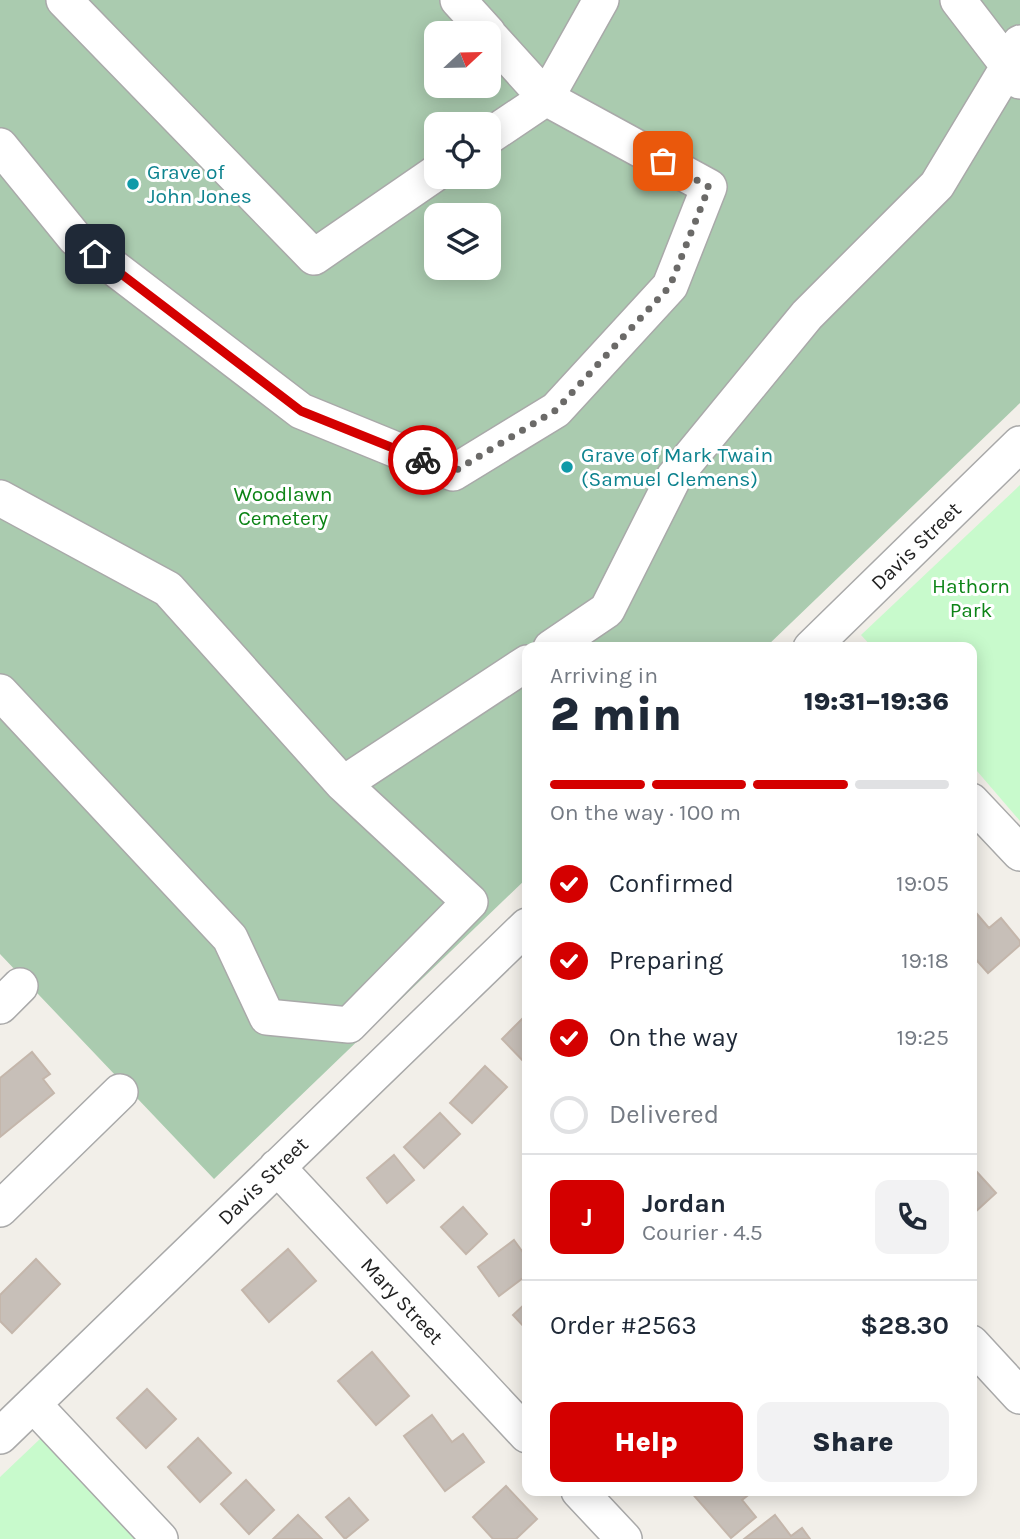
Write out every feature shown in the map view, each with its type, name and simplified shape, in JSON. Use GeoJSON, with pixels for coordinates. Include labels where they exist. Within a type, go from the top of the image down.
{"type":"FeatureCollection","features":[{"type":"Feature","properties":{"kind":"street"},"geometry":{"type":"LineString","coordinates":[[64,0],[314,257],[424,181]]}},
{"type":"Feature","properties":{"kind":"street"},"geometry":{"type":"LineString","coordinates":[[458,0],[477,21]]}},
{"type":"Feature","properties":{"kind":"street"},"geometry":{"type":"LineString","coordinates":[[501,128],[546,98],[601,0]]}},
{"type":"Feature","properties":{"kind":"street"},"geometry":{"type":"LineString","coordinates":[[560,642],[607,610],[674,477],[807,315],[937,185],[1016,64],[958,0]]}},
{"type":"Feature","properties":{"kind":"street"},"geometry":{"type":"LineString","coordinates":[[0,146],[75,238],[301,411],[453,472],[556,410],[670,286],[709,187],[546,98],[501,48]]}},
{"type":"Feature","properties":{"kind":"street","name":"Davis Street"},"geometry":{"type":"LineString","coordinates":[[821,642],[1020,444]]}},
{"type":"Feature","properties":{"kind":"street"},"geometry":{"type":"LineString","coordinates":[[0,498],[168,589],[344,784],[470,902],[349,1025],[267,1017],[230,938],[0,692]]}},
{"type":"Feature","properties":{"kind":"street"},"geometry":{"type":"LineString","coordinates":[[344,784],[522,666]]}},
{"type":"Feature","properties":{"kind":"street"},"geometry":{"type":"LineString","coordinates":[[977,807],[1020,853]]}},
{"type":"Feature","properties":{"kind":"street","name":"Davis Street"},"geometry":{"type":"LineString","coordinates":[[0,1436],[522,931]]}},
{"type":"Feature","properties":{"kind":"street"},"geometry":{"type":"LineString","coordinates":[[0,1209],[120,1092]]}},
{"type":"Feature","properties":{"kind":"street","name":"Mary Street"},"geometry":{"type":"LineString","coordinates":[[277,1167],[522,1429]]}},
{"type":"Feature","properties":{"kind":"street"},"geometry":{"type":"LineString","coordinates":[[977,1349],[1020,1396]]}},
{"type":"Feature","properties":{"kind":"street"},"geometry":{"type":"LineString","coordinates":[[33,1404],[160,1539]]}},
{"type":"Feature","properties":{"kind":"street"},"geometry":{"type":"LineString","coordinates":[[584,1496],[624,1539]]}},
{"type":"Feature","properties":{"kind":"green space","name":"Woodlawn Cemetery"},"geometry":{"type":"Polygon","coordinates":[[[0,0],[1020,0],[1020,403],[771,642],[522,642],[522,883],[214,1179],[0,954],[0,0]]]}},
{"type":"Feature","properties":{"kind":"green space","name":"Hathorn Park"},"geometry":{"type":"Polygon","coordinates":[[[1020,485],[1020,821],[977,771],[977,642],[867,642],[861,635],[1020,485]]]}},
{"type":"Feature","properties":{"kind":"green space"},"geometry":{"type":"Polygon","coordinates":[[[41,1438],[136,1539],[0,1539],[0,1477],[41,1438]]]}},
{"type":"Feature","properties":{"kind":"building"},"geometry":{"type":"Polygon","coordinates":[[[977,914],[989,928],[1001,918],[1020,941],[1020,945],[988,973],[977,961],[977,914]]]}},
{"type":"Feature","properties":{"kind":"building"},"geometry":{"type":"Polygon","coordinates":[[[522,1019],[522,1060],[502,1039],[522,1019]]]}},
{"type":"Feature","properties":{"kind":"building"},"geometry":{"type":"Polygon","coordinates":[[[32,1052],[50,1074],[43,1079],[54,1093],[0,1137],[0,1078],[32,1052]]]}},
{"type":"Feature","properties":{"kind":"building"},"geometry":{"type":"Polygon","coordinates":[[[485,1066],[507,1087],[472,1123],[450,1103],[485,1066]]]}},
{"type":"Feature","properties":{"kind":"building"},"geometry":{"type":"Polygon","coordinates":[[[440,1113],[460,1134],[424,1168],[404,1147],[440,1113]]]}},
{"type":"Feature","properties":{"kind":"building"},"geometry":{"type":"Polygon","coordinates":[[[394,1155],[414,1180],[387,1203],[367,1178],[394,1155]]]}},
{"type":"Feature","properties":{"kind":"building"},"geometry":{"type":"Polygon","coordinates":[[[977,1172],[996,1193],[977,1210],[977,1172]]]}},
{"type":"Feature","properties":{"kind":"building"},"geometry":{"type":"Polygon","coordinates":[[[463,1207],[487,1234],[466,1254],[441,1227],[463,1207]]]}},
{"type":"Feature","properties":{"kind":"building"},"geometry":{"type":"Polygon","coordinates":[[[514,1240],[522,1251],[522,1279],[499,1296],[478,1267],[514,1240]]]}},
{"type":"Feature","properties":{"kind":"building"},"geometry":{"type":"Polygon","coordinates":[[[288,1249],[316,1281],[269,1322],[242,1290],[288,1249]]]}},
{"type":"Feature","properties":{"kind":"building"},"geometry":{"type":"Polygon","coordinates":[[[36,1259],[60,1284],[12,1333],[0,1321],[0,1295],[36,1259]]]}},
{"type":"Feature","properties":{"kind":"building"},"geometry":{"type":"Polygon","coordinates":[[[522,1307],[522,1325],[513,1315],[522,1307]]]}},
{"type":"Feature","properties":{"kind":"building"},"geometry":{"type":"Polygon","coordinates":[[[372,1352],[409,1396],[376,1425],[338,1381],[372,1352]]]}},
{"type":"Feature","properties":{"kind":"building"},"geometry":{"type":"Polygon","coordinates":[[[147,1389],[176,1419],[146,1448],[117,1418],[147,1389]]]}},
{"type":"Feature","properties":{"kind":"building"},"geometry":{"type":"Polygon","coordinates":[[[432,1415],[452,1442],[463,1434],[484,1462],[445,1491],[404,1436],[432,1415]]]}},
{"type":"Feature","properties":{"kind":"building"},"geometry":{"type":"Polygon","coordinates":[[[198,1438],[231,1473],[200,1502],[168,1467],[198,1438]]]}},
{"type":"Feature","properties":{"kind":"building"},"geometry":{"type":"Polygon","coordinates":[[[246,1480],[274,1510],[249,1534],[221,1504],[246,1480]]]}},
{"type":"Feature","properties":{"kind":"building"},"geometry":{"type":"Polygon","coordinates":[[[506,1486],[537,1519],[516,1539],[493,1539],[473,1517],[506,1486]]]}},
{"type":"Feature","properties":{"kind":"building"},"geometry":{"type":"Polygon","coordinates":[[[694,1496],[747,1496],[742,1500],[756,1517],[731,1538],[694,1496]]]}},
{"type":"Feature","properties":{"kind":"building"},"geometry":{"type":"Polygon","coordinates":[[[349,1498],[368,1520],[345,1539],[326,1517],[349,1498]]]}},
{"type":"Feature","properties":{"kind":"building"},"geometry":{"type":"Polygon","coordinates":[[[298,1515],[322,1539],[273,1539],[298,1515]]]}},
{"type":"Feature","properties":{"kind":"building"},"geometry":{"type":"Polygon","coordinates":[[[775,1515],[791,1536],[802,1528],[810,1539],[744,1539],[775,1515]]]}},
{"type":"Feature","properties":{"kind":"way so far"},"geometry":{"type":"LineString","coordinates":[[423,460],[453,472],[556,410],[670,286],[709,187],[663,161]]}},
{"type":"Feature","properties":{"kind":"place","name":"Grave of John Jones"},"geometry":{"type":"Point","coordinates":[133,184]}},
{"type":"Feature","properties":{"kind":"place","name":"Grave of Mark Twain (Samuel Clemens)"},"geometry":{"type":"Point","coordinates":[567,467]}},
{"type":"Feature","properties":{"kind":"route"},"geometry":{"type":"LineString","coordinates":[[95,254],[301,411],[423,460]]}}]}
